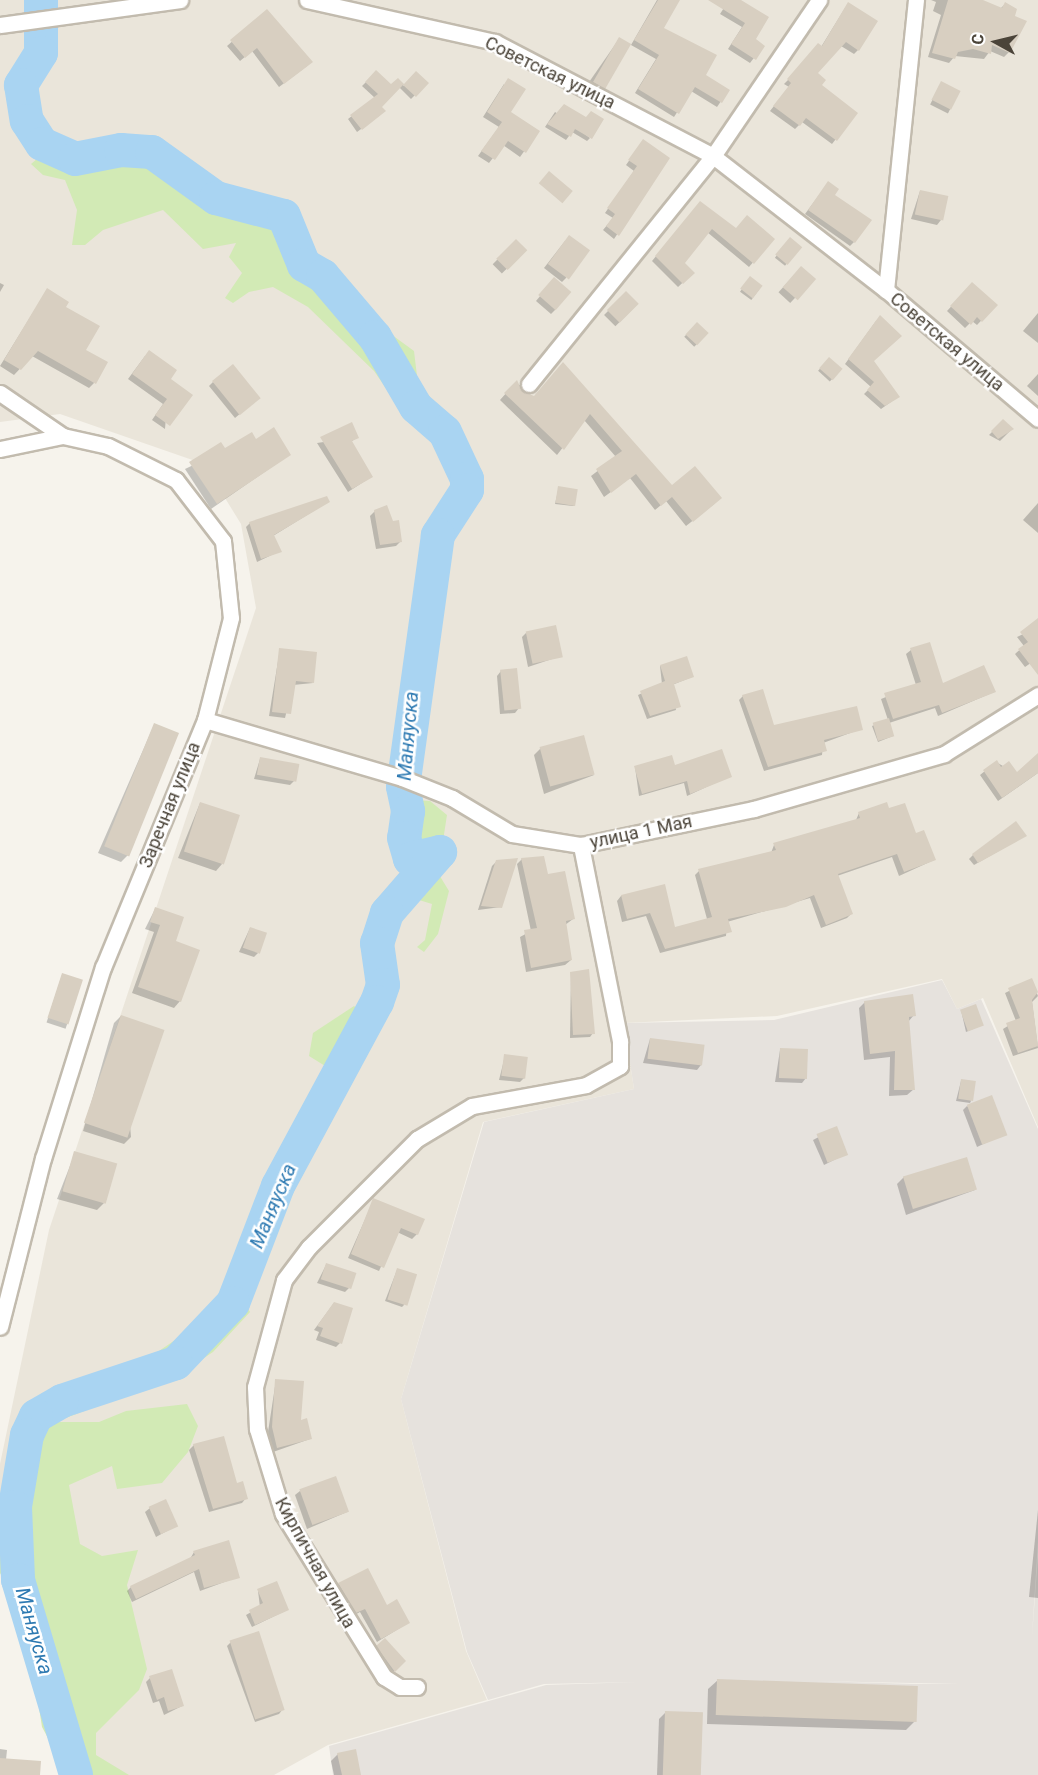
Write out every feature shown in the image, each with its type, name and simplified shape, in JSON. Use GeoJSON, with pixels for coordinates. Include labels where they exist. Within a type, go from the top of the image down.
{"type":"FeatureCollection","features":[{"type":"Feature","properties":{"kind":"street"},"geometry":{"type":"LineString","coordinates":[[0,25],[180,0]]}},
{"type":"Feature","properties":{"kind":"street","name":"Советская улица"},"geometry":{"type":"LineString","coordinates":[[307,0],[495,42],[713,156],[886,290],[1038,419]]}},
{"type":"Feature","properties":{"kind":"street"},"geometry":{"type":"LineString","coordinates":[[529,384],[713,156],[819,0]]}},
{"type":"Feature","properties":{"kind":"street"},"geometry":{"type":"LineString","coordinates":[[886,290],[916,0]]}},
{"type":"Feature","properties":{"kind":"street","name":"Заречная улица"},"geometry":{"type":"LineString","coordinates":[[0,393],[63,436],[108,446],[176,480],[223,541],[231,618],[205,720],[103,967],[43,1158],[0,1327]]}},
{"type":"Feature","properties":{"kind":"street"},"geometry":{"type":"LineString","coordinates":[[0,449],[63,436]]}},
{"type":"Feature","properties":{"kind":"street","name":"улица 1 Мая"},"geometry":{"type":"LineString","coordinates":[[205,720],[402,778],[452,798],[512,834],[581,845],[754,809],[944,754],[1038,694]]}},
{"type":"Feature","properties":{"kind":"street","name":"Кирпичная улица"},"geometry":{"type":"LineString","coordinates":[[417,1687],[400,1687],[384,1677],[294,1533],[257,1429],[255,1387],[284,1280],[309,1247],[417,1139],[472,1106],[586,1085],[620,1066],[620,1041],[581,845]]}},
{"type":"Feature","properties":{"kind":"shaded area"},"geometry":{"type":"Polygon","coordinates":[[[0,0],[1038,0],[1038,1127],[983,998],[957,1009],[942,979],[777,1016],[624,1023],[634,1089],[483,1122],[401,1399],[466,1651],[487,1700],[328,1745],[274,1775],[65,1775],[0,1554],[0,1464],[49,1230],[256,608],[241,524],[204,464],[60,414],[0,422],[0,0]]]}},
{"type":"Feature","properties":{"kind":"shaded area"},"geometry":{"type":"Polygon","coordinates":[[[942,980],[957,1009],[981,999],[1038,1129],[1038,1541],[1032,1636],[1038,1556],[1038,1775],[333,1775],[329,1746],[546,1685],[637,1682],[544,1684],[488,1700],[467,1652],[401,1399],[484,1122],[634,1089],[624,1023],[774,1020],[942,980]],[[814,1681],[917,1684],[959,1684],[814,1681]]]}},
{"type":"Feature","properties":{"kind":"green space"},"geometry":{"type":"Polygon","coordinates":[[[50,148],[81,165],[131,157],[156,162],[272,214],[388,332],[414,351],[418,384],[412,412],[406,417],[374,371],[308,307],[273,287],[249,292],[233,303],[225,298],[242,273],[229,257],[236,243],[203,249],[163,210],[103,230],[85,245],[72,245],[77,210],[65,180],[43,175],[31,164],[50,148]]]}},
{"type":"Feature","properties":{"kind":"green space"},"geometry":{"type":"Polygon","coordinates":[[[416,800],[430,801],[447,815],[438,873],[449,891],[438,934],[424,952],[417,947],[425,940],[432,904],[419,900],[401,914],[430,866],[428,852],[416,861],[410,845],[416,800]]]}},
{"type":"Feature","properties":{"kind":"green space"},"geometry":{"type":"Polygon","coordinates":[[[354,1006],[373,1021],[367,1048],[343,1077],[309,1056],[313,1033],[354,1006]]]}},
{"type":"Feature","properties":{"kind":"green space"},"geometry":{"type":"Polygon","coordinates":[[[240,1296],[250,1312],[213,1352],[177,1376],[55,1422],[99,1422],[126,1411],[187,1404],[198,1426],[188,1452],[162,1483],[117,1489],[112,1466],[69,1485],[80,1544],[102,1556],[138,1550],[127,1585],[147,1669],[139,1690],[96,1733],[96,1755],[129,1775],[68,1775],[42,1727],[25,1618],[0,1573],[0,1523],[11,1509],[18,1456],[47,1404],[82,1383],[122,1376],[240,1296]]]}},
{"type":"Feature","properties":{"kind":"building"},"geometry":{"type":"Polygon","coordinates":[[[658,0],[680,0],[664,28],[717,55],[706,75],[730,90],[722,103],[695,87],[679,114],[638,89],[659,55],[634,40],[658,0]]]}},
{"type":"Feature","properties":{"kind":"building"},"geometry":{"type":"Polygon","coordinates":[[[708,0],[741,0],[769,17],[756,39],[765,46],[756,60],[731,44],[745,23],[708,0]]]}},
{"type":"Feature","properties":{"kind":"building"},"geometry":{"type":"Polygon","coordinates":[[[948,0],[983,0],[1002,8],[1005,2],[1017,9],[1015,16],[1027,21],[1010,53],[992,45],[991,54],[973,49],[958,52],[955,59],[932,53],[948,0]]]}},
{"type":"Feature","properties":{"kind":"building"},"geometry":{"type":"Polygon","coordinates":[[[848,2],[878,21],[859,51],[846,42],[818,73],[826,80],[822,85],[858,113],[837,141],[806,118],[800,126],[773,106],[791,83],[787,79],[818,43],[822,46],[848,2]]]}},
{"type":"Feature","properties":{"kind":"building"},"geometry":{"type":"Polygon","coordinates":[[[267,9],[313,62],[284,84],[257,48],[245,58],[230,40],[267,9]]]}},
{"type":"Feature","properties":{"kind":"building"},"geometry":{"type":"Polygon","coordinates":[[[619,37],[631,44],[605,89],[593,82],[619,37]]]}},
{"type":"Feature","properties":{"kind":"building"},"geometry":{"type":"Polygon","coordinates":[[[376,70],[391,84],[398,78],[404,84],[416,71],[429,83],[416,97],[403,85],[382,107],[386,111],[362,130],[350,115],[378,94],[365,82],[376,70]]]}},
{"type":"Feature","properties":{"kind":"building"},"geometry":{"type":"Polygon","coordinates":[[[508,78],[526,89],[511,112],[540,131],[526,153],[508,141],[495,160],[481,151],[502,122],[487,112],[508,78]]]}},
{"type":"Feature","properties":{"kind":"building"},"geometry":{"type":"Polygon","coordinates":[[[941,81],[961,91],[951,110],[931,100],[941,81]]]}},
{"type":"Feature","properties":{"kind":"building"},"geometry":{"type":"Polygon","coordinates":[[[564,104],[586,117],[591,111],[604,119],[592,139],[575,129],[571,137],[547,124],[564,104]]]}},
{"type":"Feature","properties":{"kind":"building"},"geometry":{"type":"Polygon","coordinates":[[[643,139],[670,158],[619,236],[606,226],[615,214],[607,208],[637,166],[628,160],[643,139]]]}},
{"type":"Feature","properties":{"kind":"building"},"geometry":{"type":"Polygon","coordinates":[[[549,171],[573,191],[562,203],[539,183],[549,171]]]}},
{"type":"Feature","properties":{"kind":"building"},"geometry":{"type":"Polygon","coordinates":[[[828,181],[839,189],[835,195],[872,220],[855,243],[808,210],[828,181]]]}},
{"type":"Feature","properties":{"kind":"building"},"geometry":{"type":"Polygon","coordinates":[[[920,190],[948,196],[943,220],[915,214],[920,190]]]}},
{"type":"Feature","properties":{"kind":"building"},"geometry":{"type":"Polygon","coordinates":[[[700,201],[736,228],[747,215],[775,239],[754,264],[712,229],[685,263],[695,273],[683,284],[655,256],[700,201]]]}},
{"type":"Feature","properties":{"kind":"building"},"geometry":{"type":"Polygon","coordinates":[[[569,235],[590,250],[569,279],[548,264],[569,235]]]}},
{"type":"Feature","properties":{"kind":"building"},"geometry":{"type":"Polygon","coordinates":[[[790,237],[802,247],[787,265],[775,255],[790,237]]]}},
{"type":"Feature","properties":{"kind":"building"},"geometry":{"type":"Polygon","coordinates":[[[516,239],[527,250],[508,270],[496,259],[516,239]]]}},
{"type":"Feature","properties":{"kind":"building"},"geometry":{"type":"Polygon","coordinates":[[[801,266],[816,279],[798,300],[783,287],[801,266]]]}},
{"type":"Feature","properties":{"kind":"building"},"geometry":{"type":"Polygon","coordinates":[[[750,276],[763,286],[753,298],[740,289],[750,276]]]}},
{"type":"Feature","properties":{"kind":"building"},"geometry":{"type":"Polygon","coordinates":[[[554,277],[571,292],[556,310],[538,295],[554,277]]]}},
{"type":"Feature","properties":{"kind":"building"},"geometry":{"type":"Polygon","coordinates":[[[972,282],[998,305],[982,322],[977,317],[971,325],[950,306],[972,282]]]}},
{"type":"Feature","properties":{"kind":"building"},"geometry":{"type":"Polygon","coordinates":[[[47,288],[69,302],[66,307],[100,326],[86,350],[108,362],[96,384],[38,351],[21,370],[4,360],[47,288]]]}},
{"type":"Feature","properties":{"kind":"building"},"geometry":{"type":"Polygon","coordinates":[[[626,291],[639,304],[620,323],[607,310],[626,291]]]}},
{"type":"Feature","properties":{"kind":"building"},"geometry":{"type":"Polygon","coordinates":[[[880,315],[902,336],[874,361],[900,397],[885,406],[867,390],[874,382],[848,359],[880,315]]]}},
{"type":"Feature","properties":{"kind":"building"},"geometry":{"type":"Polygon","coordinates":[[[697,322],[709,333],[697,345],[685,334],[697,322]]]}},
{"type":"Feature","properties":{"kind":"building"},"geometry":{"type":"Polygon","coordinates":[[[149,350],[177,370],[171,379],[193,395],[170,426],[155,415],[167,399],[132,374],[149,350]]]}},
{"type":"Feature","properties":{"kind":"building"},"geometry":{"type":"Polygon","coordinates":[[[829,357],[843,369],[833,380],[819,368],[829,357]]]}},
{"type":"Feature","properties":{"kind":"building"},"geometry":{"type":"Polygon","coordinates":[[[563,362],[672,485],[695,466],[722,498],[693,522],[672,497],[661,506],[636,474],[611,493],[596,469],[622,451],[590,414],[564,450],[504,393],[517,380],[522,391],[534,396],[563,362]]]}},
{"type":"Feature","properties":{"kind":"building"},"geometry":{"type":"Polygon","coordinates":[[[233,364],[261,398],[240,415],[212,381],[233,364]]]}},
{"type":"Feature","properties":{"kind":"building"},"geometry":{"type":"Polygon","coordinates":[[[1003,419],[1014,429],[998,439],[991,431],[1003,419]]]}},
{"type":"Feature","properties":{"kind":"building"},"geometry":{"type":"Polygon","coordinates":[[[352,422],[359,438],[352,441],[373,477],[352,489],[320,437],[352,422]]]}},
{"type":"Feature","properties":{"kind":"building"},"geometry":{"type":"Polygon","coordinates":[[[274,427],[291,455],[217,504],[189,462],[221,442],[225,448],[252,432],[256,439],[274,427]]]}},
{"type":"Feature","properties":{"kind":"building"},"geometry":{"type":"Polygon","coordinates":[[[558,486],[578,489],[575,506],[555,503],[558,486]]]}},
{"type":"Feature","properties":{"kind":"building"},"geometry":{"type":"Polygon","coordinates":[[[327,496],[330,502],[274,535],[282,552],[261,559],[249,522],[327,496]]]}},
{"type":"Feature","properties":{"kind":"building"},"geometry":{"type":"Polygon","coordinates":[[[387,505],[393,521],[399,520],[402,542],[380,545],[374,510],[387,505]]]}},
{"type":"Feature","properties":{"kind":"building"},"geometry":{"type":"Polygon","coordinates":[[[1038,618],[1038,675],[1018,649],[1028,642],[1020,632],[1038,618]]]}},
{"type":"Feature","properties":{"kind":"building"},"geometry":{"type":"Polygon","coordinates":[[[556,625],[563,657],[533,664],[526,631],[556,625]]]}},
{"type":"Feature","properties":{"kind":"building"},"geometry":{"type":"Polygon","coordinates":[[[930,642],[943,683],[984,665],[996,692],[942,713],[939,705],[893,719],[884,693],[921,682],[910,648],[930,642]]]}},
{"type":"Feature","properties":{"kind":"building"},"geometry":{"type":"Polygon","coordinates":[[[279,648],[317,652],[314,683],[296,681],[291,714],[272,712],[279,648]]]}},
{"type":"Feature","properties":{"kind":"building"},"geometry":{"type":"Polygon","coordinates":[[[687,656],[694,677],[674,684],[681,707],[650,716],[640,691],[665,681],[660,665],[687,656]]]}},
{"type":"Feature","properties":{"kind":"building"},"geometry":{"type":"Polygon","coordinates":[[[517,668],[521,709],[504,711],[500,670],[517,668]]]}},
{"type":"Feature","properties":{"kind":"building"},"geometry":{"type":"Polygon","coordinates":[[[763,689],[774,725],[857,706],[863,730],[824,740],[827,751],[768,767],[742,695],[763,689]]]}},
{"type":"Feature","properties":{"kind":"building"},"geometry":{"type":"Polygon","coordinates":[[[889,718],[894,736],[878,741],[873,723],[889,718]]]}},
{"type":"Feature","properties":{"kind":"building"},"geometry":{"type":"Polygon","coordinates":[[[154,723],[179,733],[129,856],[104,846],[154,723]]]}},
{"type":"Feature","properties":{"kind":"building"},"geometry":{"type":"Polygon","coordinates":[[[584,735],[595,775],[550,787],[540,747],[584,735]]]}},
{"type":"Feature","properties":{"kind":"building"},"geometry":{"type":"Polygon","coordinates":[[[722,749],[732,777],[690,794],[687,781],[642,794],[634,766],[672,755],[675,765],[722,749]]]}},
{"type":"Feature","properties":{"kind":"building"},"geometry":{"type":"Polygon","coordinates":[[[1038,753],[1038,773],[1002,798],[983,770],[997,760],[1001,767],[1009,761],[1017,772],[1038,753]]]}},
{"type":"Feature","properties":{"kind":"building"},"geometry":{"type":"Polygon","coordinates":[[[260,757],[299,764],[296,782],[257,775],[260,757]]]}},
{"type":"Feature","properties":{"kind":"building"},"geometry":{"type":"Polygon","coordinates":[[[200,802],[240,815],[224,864],[184,851],[200,802]]]}},
{"type":"Feature","properties":{"kind":"building"},"geometry":{"type":"Polygon","coordinates":[[[887,802],[889,808],[905,803],[916,833],[924,830],[936,860],[904,872],[897,854],[838,874],[853,914],[826,925],[814,895],[786,907],[728,919],[732,932],[665,949],[650,913],[627,919],[621,895],[665,884],[675,927],[712,917],[698,869],[776,850],[773,843],[860,818],[858,812],[887,802]]]}},
{"type":"Feature","properties":{"kind":"building"},"geometry":{"type":"Polygon","coordinates":[[[1016,821],[1027,836],[978,863],[972,854],[1016,821]]]}},
{"type":"Feature","properties":{"kind":"building"},"geometry":{"type":"Polygon","coordinates":[[[544,856],[548,874],[565,871],[575,919],[566,921],[572,960],[531,968],[524,930],[537,928],[521,858],[544,856]]]}},
{"type":"Feature","properties":{"kind":"building"},"geometry":{"type":"Polygon","coordinates":[[[518,858],[502,908],[481,906],[496,860],[518,858]]]}},
{"type":"Feature","properties":{"kind":"building"},"geometry":{"type":"Polygon","coordinates":[[[155,907],[184,917],[176,941],[200,950],[181,1002],[138,987],[160,925],[150,922],[155,907]]]}},
{"type":"Feature","properties":{"kind":"building"},"geometry":{"type":"Polygon","coordinates":[[[250,927],[267,933],[260,954],[243,948],[250,927]]]}},
{"type":"Feature","properties":{"kind":"building"},"geometry":{"type":"Polygon","coordinates":[[[589,969],[595,1034],[573,1035],[570,972],[589,969]]]}},
{"type":"Feature","properties":{"kind":"building"},"geometry":{"type":"Polygon","coordinates":[[[62,973],[83,980],[68,1024],[47,1018],[62,973]]]}},
{"type":"Feature","properties":{"kind":"building"},"geometry":{"type":"Polygon","coordinates":[[[1032,978],[1038,992],[1032,1000],[1038,1046],[1018,1053],[1006,1023],[1020,1018],[1008,988],[1032,978]]]}},
{"type":"Feature","properties":{"kind":"building"},"geometry":{"type":"Polygon","coordinates":[[[913,994],[916,1016],[909,1017],[915,1090],[894,1090],[895,1051],[870,1054],[864,1001],[913,994]]]}},
{"type":"Feature","properties":{"kind":"building"},"geometry":{"type":"Polygon","coordinates":[[[976,1004],[984,1026],[968,1031],[960,1010],[976,1004]]]}},
{"type":"Feature","properties":{"kind":"building"},"geometry":{"type":"Polygon","coordinates":[[[121,1015],[164,1030],[127,1138],[84,1123],[121,1015]]]}},
{"type":"Feature","properties":{"kind":"building"},"geometry":{"type":"Polygon","coordinates":[[[650,1038],[705,1045],[702,1066],[647,1059],[650,1038]]]}},
{"type":"Feature","properties":{"kind":"building"},"geometry":{"type":"Polygon","coordinates":[[[780,1048],[808,1049],[807,1079],[779,1078],[780,1048]]]}},
{"type":"Feature","properties":{"kind":"building"},"geometry":{"type":"Polygon","coordinates":[[[504,1054],[528,1057],[525,1079],[501,1076],[504,1054]]]}},
{"type":"Feature","properties":{"kind":"building"},"geometry":{"type":"Polygon","coordinates":[[[961,1079],[976,1081],[973,1101],[958,1099],[961,1079]]]}},
{"type":"Feature","properties":{"kind":"building"},"geometry":{"type":"Polygon","coordinates":[[[992,1095],[1007,1135],[982,1145],[967,1105],[992,1095]]]}},
{"type":"Feature","properties":{"kind":"building"},"geometry":{"type":"Polygon","coordinates":[[[837,1126],[848,1155],[828,1163],[816,1134],[837,1126]]]}},
{"type":"Feature","properties":{"kind":"building"},"geometry":{"type":"Polygon","coordinates":[[[74,1151],[117,1163],[106,1204],[62,1191],[74,1151]]]}},
{"type":"Feature","properties":{"kind":"building"},"geometry":{"type":"Polygon","coordinates":[[[967,1157],[977,1190],[913,1209],[903,1177],[967,1157]]]}},
{"type":"Feature","properties":{"kind":"building"},"geometry":{"type":"Polygon","coordinates":[[[373,1198],[425,1219],[418,1235],[401,1228],[384,1268],[351,1254],[373,1198]]]}},
{"type":"Feature","properties":{"kind":"building"},"geometry":{"type":"Polygon","coordinates":[[[326,1263],[356,1273],[351,1289],[321,1279],[326,1263]]]}},
{"type":"Feature","properties":{"kind":"building"},"geometry":{"type":"Polygon","coordinates":[[[397,1268],[417,1274],[407,1306],[387,1300],[397,1268]]]}},
{"type":"Feature","properties":{"kind":"building"},"geometry":{"type":"Polygon","coordinates":[[[334,1302],[353,1308],[342,1344],[320,1336],[323,1328],[317,1326],[334,1302]]]}},
{"type":"Feature","properties":{"kind":"building"},"geometry":{"type":"Polygon","coordinates":[[[275,1379],[304,1381],[301,1420],[307,1418],[312,1439],[277,1448],[272,1427],[275,1379]]]}},
{"type":"Feature","properties":{"kind":"building"},"geometry":{"type":"Polygon","coordinates":[[[224,1436],[237,1483],[243,1481],[248,1499],[213,1509],[193,1444],[224,1436]]]}},
{"type":"Feature","properties":{"kind":"building"},"geometry":{"type":"Polygon","coordinates":[[[336,1476],[349,1512],[312,1525],[299,1489],[336,1476]]]}},
{"type":"Feature","properties":{"kind":"building"},"geometry":{"type":"Polygon","coordinates":[[[166,1499],[178,1526],[161,1534],[149,1507],[166,1499]]]}},
{"type":"Feature","properties":{"kind":"building"},"geometry":{"type":"Polygon","coordinates":[[[229,1540],[240,1578],[204,1588],[199,1569],[136,1599],[130,1586],[195,1555],[193,1551],[229,1540]]]}},
{"type":"Feature","properties":{"kind":"building"},"geometry":{"type":"Polygon","coordinates":[[[368,1568],[387,1605],[397,1599],[410,1623],[381,1639],[365,1609],[356,1613],[338,1583],[368,1568]]]}},
{"type":"Feature","properties":{"kind":"building"},"geometry":{"type":"Polygon","coordinates":[[[277,1581],[289,1610],[255,1625],[249,1610],[263,1603],[257,1589],[277,1581]]]}},
{"type":"Feature","properties":{"kind":"building"},"geometry":{"type":"Polygon","coordinates":[[[259,1631],[285,1710],[255,1720],[230,1641],[259,1631]]]}},
{"type":"Feature","properties":{"kind":"building"},"geometry":{"type":"Polygon","coordinates":[[[385,1638],[406,1661],[395,1672],[376,1646],[385,1638]]]}},
{"type":"Feature","properties":{"kind":"building"},"geometry":{"type":"Polygon","coordinates":[[[172,1669],[184,1706],[168,1711],[164,1697],[157,1700],[149,1676],[172,1669]]]}},
{"type":"Feature","properties":{"kind":"building"},"geometry":{"type":"Polygon","coordinates":[[[717,1679],[918,1686],[917,1722],[716,1715],[717,1679]]]}},
{"type":"Feature","properties":{"kind":"building"},"geometry":{"type":"Polygon","coordinates":[[[665,1711],[703,1712],[701,1775],[663,1775],[665,1711]]]}},
{"type":"Feature","properties":{"kind":"building"},"geometry":{"type":"Polygon","coordinates":[[[356,1749],[361,1775],[342,1775],[337,1753],[356,1749]]]}},
{"type":"Feature","properties":{"kind":"building"},"geometry":{"type":"Polygon","coordinates":[[[0,1758],[41,1761],[40,1775],[0,1775],[0,1758]]]}},
{"type":"Feature","properties":{"kind":"waterway","name":"Маняуска"},"geometry":{"type":"LineString","coordinates":[[41,0],[41,53],[21,85],[27,121],[42,144],[75,159],[121,150],[152,152],[216,198],[284,216],[304,265],[323,276],[375,337],[416,407],[445,432],[467,479],[467,490],[438,535],[403,787],[408,811],[404,838],[410,859],[440,852],[387,913],[377,943],[383,985],[377,1002],[278,1186],[233,1303],[176,1363],[62,1401],[36,1416],[27,1435],[15,1507],[18,1580],[76,1775]]}}]}
